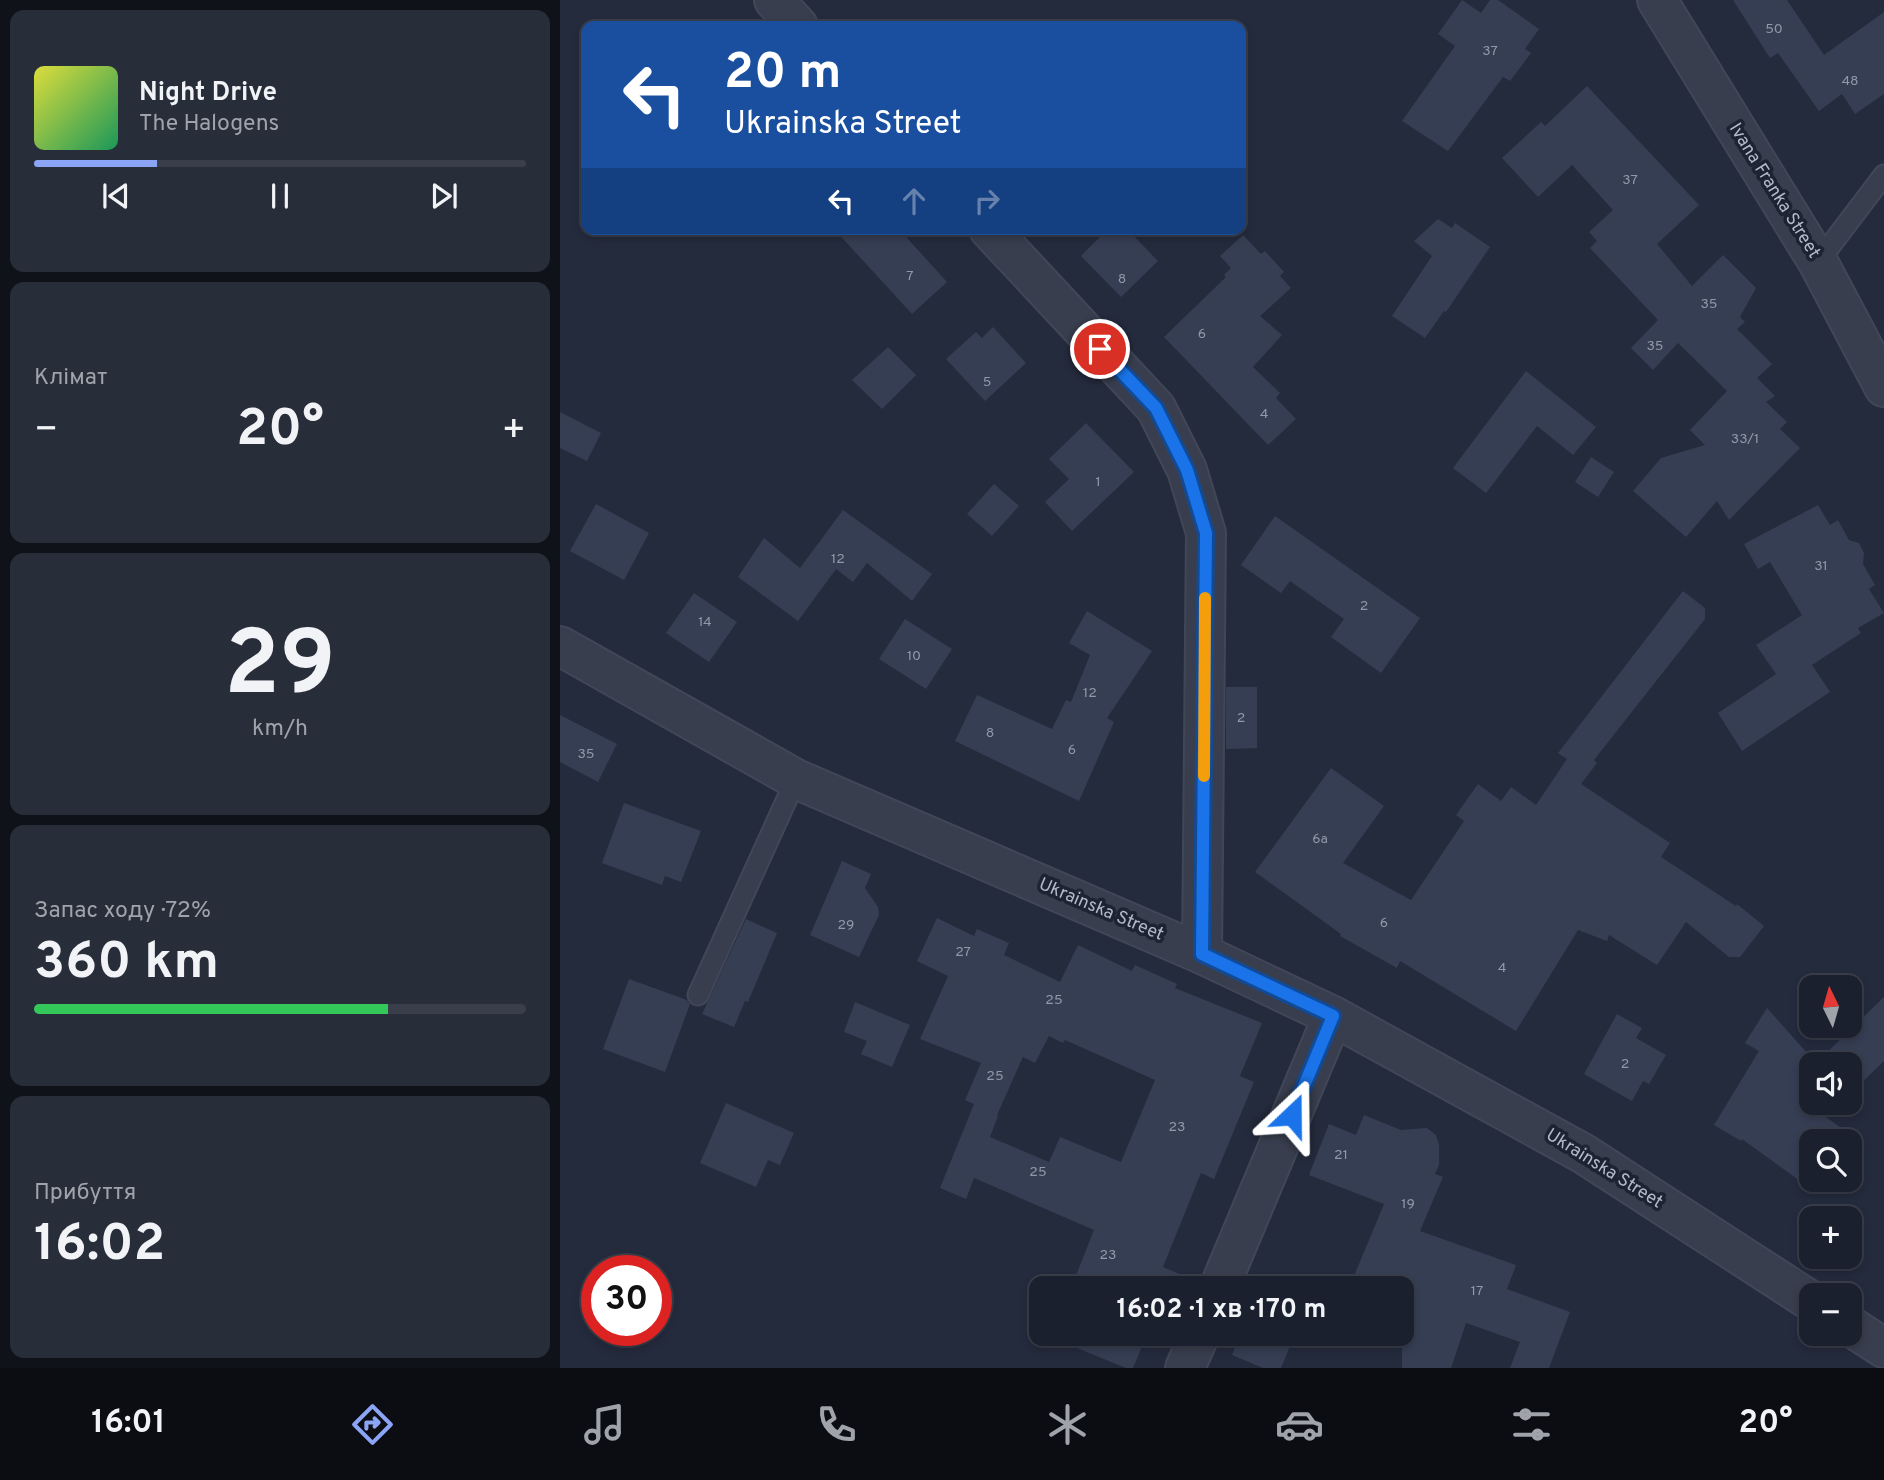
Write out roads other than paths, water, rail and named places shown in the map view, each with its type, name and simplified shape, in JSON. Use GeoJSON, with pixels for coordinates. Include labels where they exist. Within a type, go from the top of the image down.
{"type":"FeatureCollection","features":[{"type":"Feature","properties":{"kind":"street"},"geometry":{"type":"LineString","coordinates":[[774,0],[793,21]]}},
{"type":"Feature","properties":{"kind":"street","name":"Ivana Franka Street"},"geometry":{"type":"LineString","coordinates":[[1657,0],[1818,262],[1884,387]]}},
{"type":"Feature","properties":{"kind":"street"},"geometry":{"type":"LineString","coordinates":[[995,235],[1156,408],[1187,470],[1206,533],[1202,954]]}},
{"type":"Feature","properties":{"kind":"street","name":"Ukrainska Street"},"geometry":{"type":"LineString","coordinates":[[560,646],[796,779],[1202,954],[1333,1016],[1584,1154],[1799,1293]]}},
{"type":"Feature","properties":{"kind":"street"},"geometry":{"type":"LineString","coordinates":[[1224,1276],[1333,1016]]}},
{"type":"Feature","properties":{"kind":"street"},"geometry":{"type":"LineString","coordinates":[[1862,1334],[1884,1348]]}},
{"type":"Feature","properties":{"kind":"street"},"geometry":{"type":"LineString","coordinates":[[1185,1368],[1195,1346]]}},
{"type":"Feature","properties":{"kind":"lane"},"geometry":{"type":"LineString","coordinates":[[1818,262],[1884,175]]}},
{"type":"Feature","properties":{"kind":"lane"},"geometry":{"type":"LineString","coordinates":[[698,995],[796,779]]}}]}
